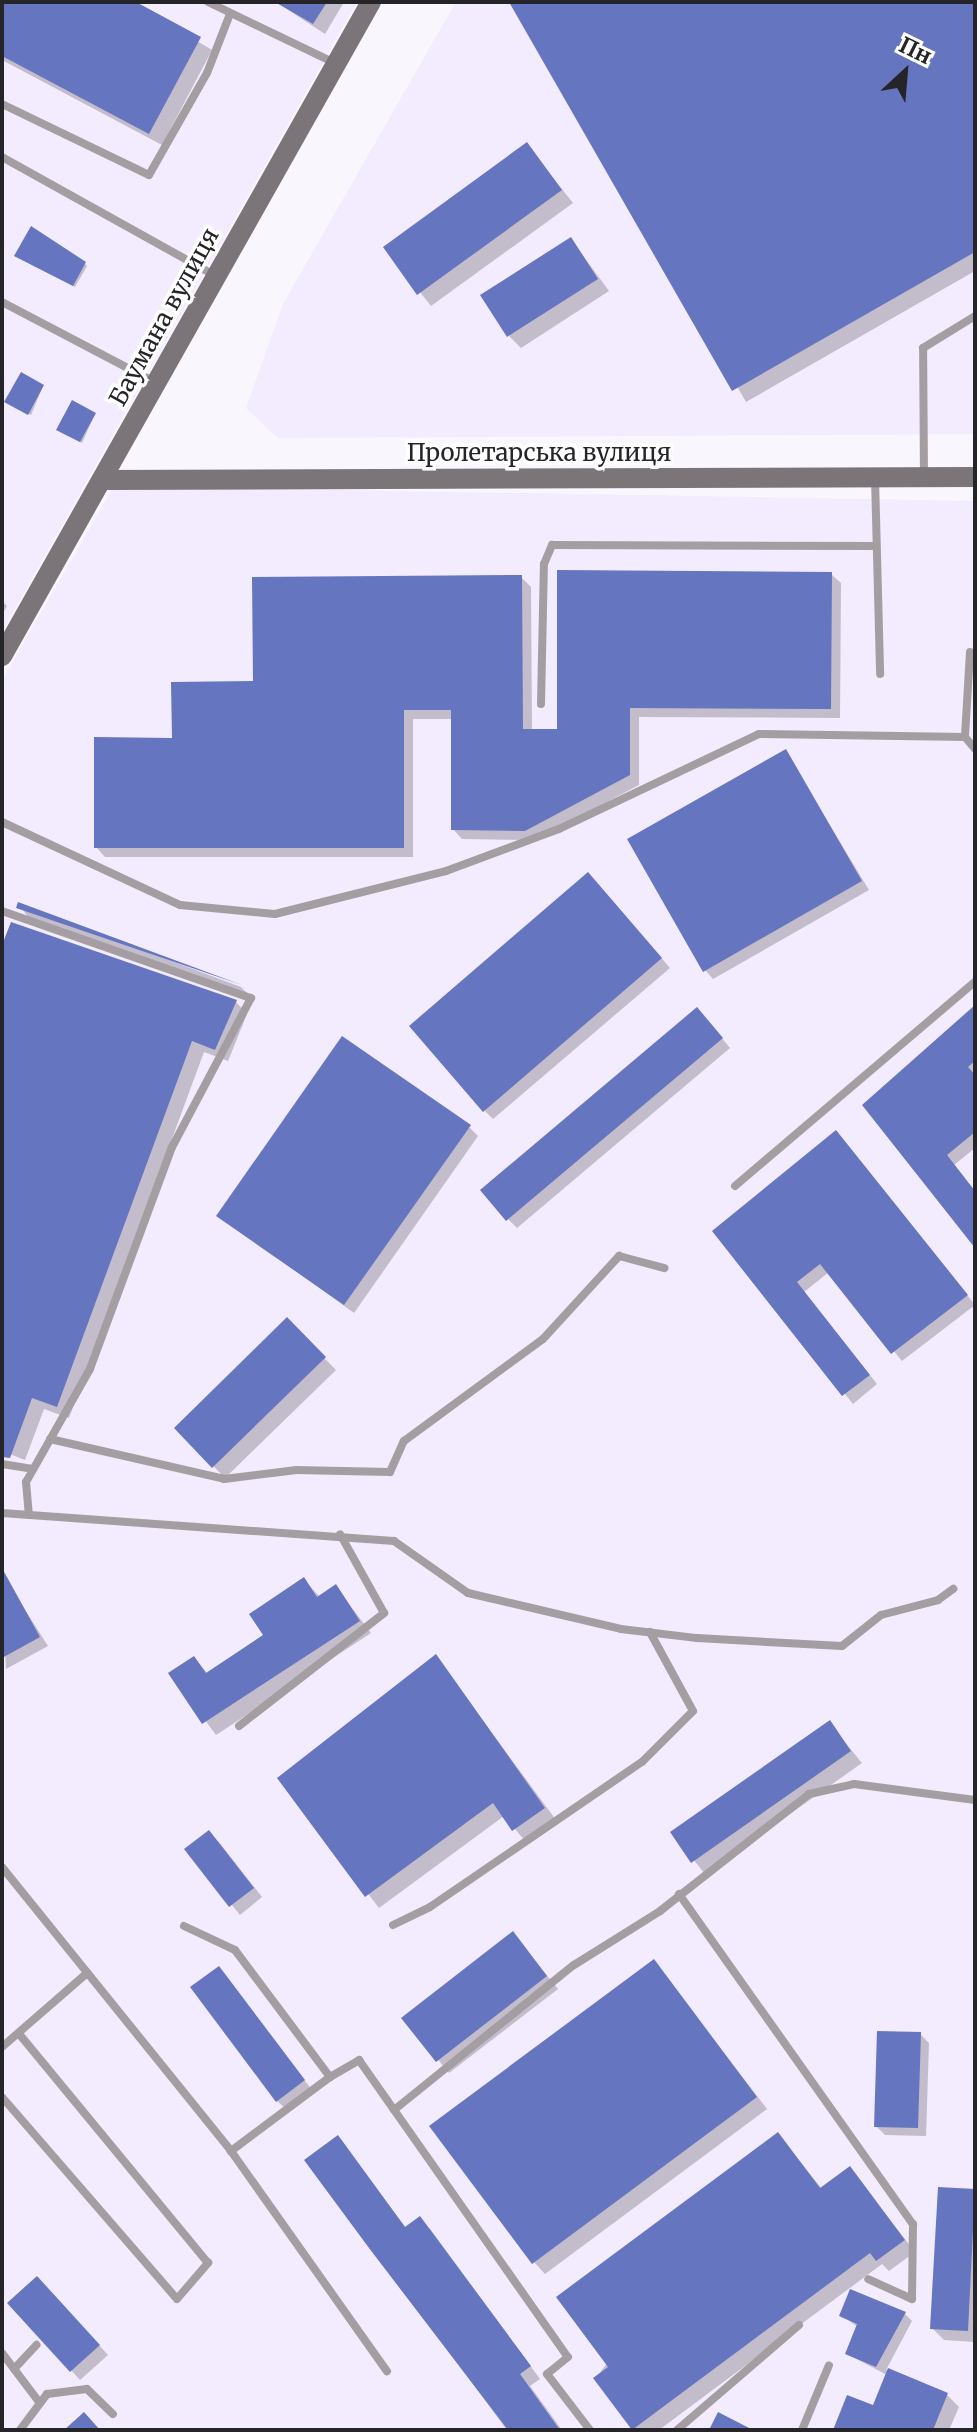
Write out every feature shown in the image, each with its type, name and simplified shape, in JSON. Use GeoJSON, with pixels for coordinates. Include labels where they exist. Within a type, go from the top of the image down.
{"type":"FeatureCollection","features":[{"type":"Feature","properties":{"kind":"street","name":"Баумана вулиця"},"geometry":{"type":"LineString","coordinates":[[2,656],[371,2]]}},
{"type":"Feature","properties":{"kind":"street","name":"Пролетарська вулиця"},"geometry":{"type":"LineString","coordinates":[[104,480],[975,477]]}},
{"type":"Feature","properties":{"kind":"lane"},"geometry":{"type":"LineString","coordinates":[[208,2],[336,63]]}},
{"type":"Feature","properties":{"kind":"lane"},"geometry":{"type":"LineString","coordinates":[[2,104],[149,175],[207,73],[230,14]]}},
{"type":"Feature","properties":{"kind":"lane"},"geometry":{"type":"LineString","coordinates":[[2,157],[215,275]]}},
{"type":"Feature","properties":{"kind":"lane"},"geometry":{"type":"LineString","coordinates":[[2,302],[157,383]]}},
{"type":"Feature","properties":{"kind":"lane"},"geometry":{"type":"LineString","coordinates":[[924,477],[923,348],[975,316]]}},
{"type":"Feature","properties":{"kind":"lane"},"geometry":{"type":"LineString","coordinates":[[875,477],[874,546],[880,674]]}},
{"type":"Feature","properties":{"kind":"lane"},"geometry":{"type":"LineString","coordinates":[[541,704],[544,564],[552,545],[874,546]]}},
{"type":"Feature","properties":{"kind":"lane"},"geometry":{"type":"LineString","coordinates":[[970,652],[972,678],[965,737],[975,749]]}},
{"type":"Feature","properties":{"kind":"lane"},"geometry":{"type":"LineString","coordinates":[[2,822],[180,905],[275,914],[446,871],[559,829],[759,734],[965,737]]}},
{"type":"Feature","properties":{"kind":"lane"},"geometry":{"type":"LineString","coordinates":[[2,911],[251,998],[172,1147],[90,1369],[26,1482],[29,1515]]}},
{"type":"Feature","properties":{"kind":"lane"},"geometry":{"type":"LineString","coordinates":[[735,1186],[975,982]]}},
{"type":"Feature","properties":{"kind":"lane"},"geometry":{"type":"LineString","coordinates":[[50,1439],[224,1479],[296,1470],[390,1472],[404,1441],[543,1339],[619,1256],[664,1268]]}},
{"type":"Feature","properties":{"kind":"lane"},"geometry":{"type":"LineString","coordinates":[[2,1464],[33,1469]]}},
{"type":"Feature","properties":{"kind":"lane"},"geometry":{"type":"LineString","coordinates":[[2,1513],[340,1534],[394,1541],[468,1593],[650,1632],[842,1646],[881,1615],[953,1589]]}},
{"type":"Feature","properties":{"kind":"lane"},"geometry":{"type":"LineString","coordinates":[[239,1726],[384,1613],[340,1534]]}},
{"type":"Feature","properties":{"kind":"lane"},"geometry":{"type":"LineString","coordinates":[[393,1925],[430,1907],[642,1762],[693,1711],[650,1632]]}},
{"type":"Feature","properties":{"kind":"lane"},"geometry":{"type":"LineString","coordinates":[[394,2110],[574,1965],[679,1894],[809,1794],[836,1784],[975,1800]]}},
{"type":"Feature","properties":{"kind":"lane"},"geometry":{"type":"LineString","coordinates":[[2,1867],[231,2151],[387,2371]]}},
{"type":"Feature","properties":{"kind":"lane"},"geometry":{"type":"LineString","coordinates":[[679,1894],[913,2224],[912,2299],[868,2279]]}},
{"type":"Feature","properties":{"kind":"lane"},"geometry":{"type":"LineString","coordinates":[[184,1926],[235,1950],[330,2077]]}},
{"type":"Feature","properties":{"kind":"lane"},"geometry":{"type":"LineString","coordinates":[[2,2047],[20,2035],[87,1973]]}},
{"type":"Feature","properties":{"kind":"lane"},"geometry":{"type":"LineString","coordinates":[[2,2097],[177,2299],[208,2263],[20,2035]]}},
{"type":"Feature","properties":{"kind":"lane"},"geometry":{"type":"LineString","coordinates":[[231,2151],[330,2077],[359,2060],[568,2357],[547,2374],[590,2430]]}},
{"type":"Feature","properties":{"kind":"lane"},"geometry":{"type":"LineString","coordinates":[[677,2430],[799,2325]]}},
{"type":"Feature","properties":{"kind":"lane"},"geometry":{"type":"LineString","coordinates":[[14,2369],[36,2345]]}},
{"type":"Feature","properties":{"kind":"lane"},"geometry":{"type":"LineString","coordinates":[[2,2353],[39,2402]]}},
{"type":"Feature","properties":{"kind":"lane"},"geometry":{"type":"LineString","coordinates":[[802,2430],[829,2365]]}},
{"type":"Feature","properties":{"kind":"lane"},"geometry":{"type":"LineString","coordinates":[[20,2430],[47,2394],[87,2389],[113,2414]]}},
{"type":"Feature","properties":{"kind":"shaded area"},"geometry":{"type":"Polygon","coordinates":[[[2,2],[357,2],[2,632],[2,2]]]}},
{"type":"Feature","properties":{"kind":"shaded area"},"geometry":{"type":"Polygon","coordinates":[[[456,2],[975,2],[975,434],[278,438],[246,408],[283,304],[456,2]]]}},
{"type":"Feature","properties":{"kind":"shaded area"},"geometry":{"type":"Polygon","coordinates":[[[114,486],[975,501],[975,2430],[2,2430],[2,680],[114,486]]]}},
{"type":"Feature","properties":{"kind":"building"},"geometry":{"type":"Polygon","coordinates":[[[2,2],[136,2],[201,37],[149,134],[2,56],[2,2]]]}},
{"type":"Feature","properties":{"kind":"building"},"geometry":{"type":"Polygon","coordinates":[[[275,2],[327,2],[313,24],[275,2]]]}},
{"type":"Feature","properties":{"kind":"building"},"geometry":{"type":"Polygon","coordinates":[[[509,2],[975,2],[975,252],[732,391],[509,2]]]}},
{"type":"Feature","properties":{"kind":"building"},"geometry":{"type":"Polygon","coordinates":[[[527,142],[562,190],[417,295],[383,247],[527,142]]]}},
{"type":"Feature","properties":{"kind":"building"},"geometry":{"type":"Polygon","coordinates":[[[31,226],[86,262],[73,286],[14,256],[31,226]]]}},
{"type":"Feature","properties":{"kind":"building"},"geometry":{"type":"Polygon","coordinates":[[[571,237],[598,279],[507,337],[480,295],[571,237]]]}},
{"type":"Feature","properties":{"kind":"building"},"geometry":{"type":"Polygon","coordinates":[[[21,372],[44,385],[28,415],[4,402],[21,372]]]}},
{"type":"Feature","properties":{"kind":"building"},"geometry":{"type":"Polygon","coordinates":[[[72,400],[96,413],[80,442],[56,430],[72,400]]]}},
{"type":"Feature","properties":{"kind":"building"},"geometry":{"type":"Polygon","coordinates":[[[557,570],[832,572],[831,709],[630,708],[630,775],[525,831],[451,830],[451,710],[404,710],[404,848],[94,848],[94,737],[172,738],[171,682],[253,681],[252,577],[522,575],[523,729],[557,729],[557,570]]]}},
{"type":"Feature","properties":{"kind":"building"},"geometry":{"type":"Polygon","coordinates":[[[786,749],[862,881],[703,972],[627,839],[786,749]]]}},
{"type":"Feature","properties":{"kind":"building"},"geometry":{"type":"Polygon","coordinates":[[[588,872],[662,958],[483,1112],[409,1026],[588,872]]]}},
{"type":"Feature","properties":{"kind":"building"},"geometry":{"type":"Polygon","coordinates":[[[18,902],[242,985],[16,908],[18,902]]]}},
{"type":"Feature","properties":{"kind":"building"},"geometry":{"type":"Polygon","coordinates":[[[11,922],[237,1000],[215,1050],[192,1041],[57,1407],[32,1398],[10,1458],[2,1457],[2,945],[11,922]]]}},
{"type":"Feature","properties":{"kind":"building"},"geometry":{"type":"Polygon","coordinates":[[[975,1005],[975,1061],[968,1067],[975,1075],[975,1132],[947,1155],[975,1191],[975,1248],[862,1105],[975,1005]]]}},
{"type":"Feature","properties":{"kind":"building"},"geometry":{"type":"Polygon","coordinates":[[[697,1007],[723,1038],[506,1221],[480,1190],[697,1007]]]}},
{"type":"Feature","properties":{"kind":"building"},"geometry":{"type":"Polygon","coordinates":[[[342,1036],[471,1125],[344,1305],[216,1216],[342,1036]]]}},
{"type":"Feature","properties":{"kind":"building"},"geometry":{"type":"Polygon","coordinates":[[[836,1130],[968,1295],[891,1354],[820,1264],[797,1282],[870,1375],[842,1396],[712,1231],[836,1130]]]}},
{"type":"Feature","properties":{"kind":"building"},"geometry":{"type":"Polygon","coordinates":[[[287,1317],[326,1357],[212,1468],[174,1428],[287,1317]]]}},
{"type":"Feature","properties":{"kind":"building"},"geometry":{"type":"Polygon","coordinates":[[[2,1568],[40,1637],[2,1658],[2,1568]]]}},
{"type":"Feature","properties":{"kind":"building"},"geometry":{"type":"Polygon","coordinates":[[[304,1577],[317,1597],[336,1584],[360,1621],[202,1724],[168,1673],[194,1656],[206,1673],[263,1635],[249,1614],[304,1577]]]}},
{"type":"Feature","properties":{"kind":"building"},"geometry":{"type":"Polygon","coordinates":[[[436,1654],[545,1808],[512,1831],[493,1803],[365,1897],[277,1778],[436,1654]]]}},
{"type":"Feature","properties":{"kind":"building"},"geometry":{"type":"Polygon","coordinates":[[[830,1720],[851,1751],[691,1863],[670,1832],[830,1720]]]}},
{"type":"Feature","properties":{"kind":"building"},"geometry":{"type":"Polygon","coordinates":[[[209,1830],[254,1888],[229,1907],[184,1849],[209,1830]]]}},
{"type":"Feature","properties":{"kind":"building"},"geometry":{"type":"Polygon","coordinates":[[[513,1931],[547,1976],[436,2062],[401,2018],[513,1931]]]}},
{"type":"Feature","properties":{"kind":"building"},"geometry":{"type":"Polygon","coordinates":[[[654,1959],[757,2097],[532,2264],[429,2126],[654,1959]]]}},
{"type":"Feature","properties":{"kind":"building"},"geometry":{"type":"Polygon","coordinates":[[[219,1966],[305,2080],[276,2102],[190,1987],[219,1966]]]}},
{"type":"Feature","properties":{"kind":"building"},"geometry":{"type":"Polygon","coordinates":[[[877,2031],[921,2032],[918,2128],[874,2127],[877,2031]]]}},
{"type":"Feature","properties":{"kind":"building"},"geometry":{"type":"Polygon","coordinates":[[[778,2132],[820,2188],[850,2166],[905,2240],[876,2261],[870,2253],[632,2430],[593,2378],[608,2367],[556,2297],[778,2132]]]}},
{"type":"Feature","properties":{"kind":"building"},"geometry":{"type":"Polygon","coordinates":[[[338,2135],[405,2227],[420,2216],[531,2366],[520,2374],[560,2430],[508,2430],[369,2248],[304,2160],[338,2135]]]}},
{"type":"Feature","properties":{"kind":"building"},"geometry":{"type":"Polygon","coordinates":[[[938,2187],[975,2189],[968,2331],[930,2329],[938,2187]]]}},
{"type":"Feature","properties":{"kind":"building"},"geometry":{"type":"Polygon","coordinates":[[[37,2276],[100,2345],[70,2372],[7,2303],[37,2276]]]}},
{"type":"Feature","properties":{"kind":"building"},"geometry":{"type":"Polygon","coordinates":[[[850,2289],[906,2312],[876,2367],[845,2354],[857,2324],[839,2316],[850,2289]]]}},
{"type":"Feature","properties":{"kind":"building"},"geometry":{"type":"Polygon","coordinates":[[[888,2368],[948,2393],[933,2430],[833,2430],[847,2395],[873,2405],[888,2368]]]}},
{"type":"Feature","properties":{"kind":"building"},"geometry":{"type":"Polygon","coordinates":[[[84,2412],[100,2430],[64,2430],[84,2412]]]}},
{"type":"Feature","properties":{"kind":"building"},"geometry":{"type":"Polygon","coordinates":[[[718,2412],[753,2430],[709,2430],[718,2412]]]}}]}
